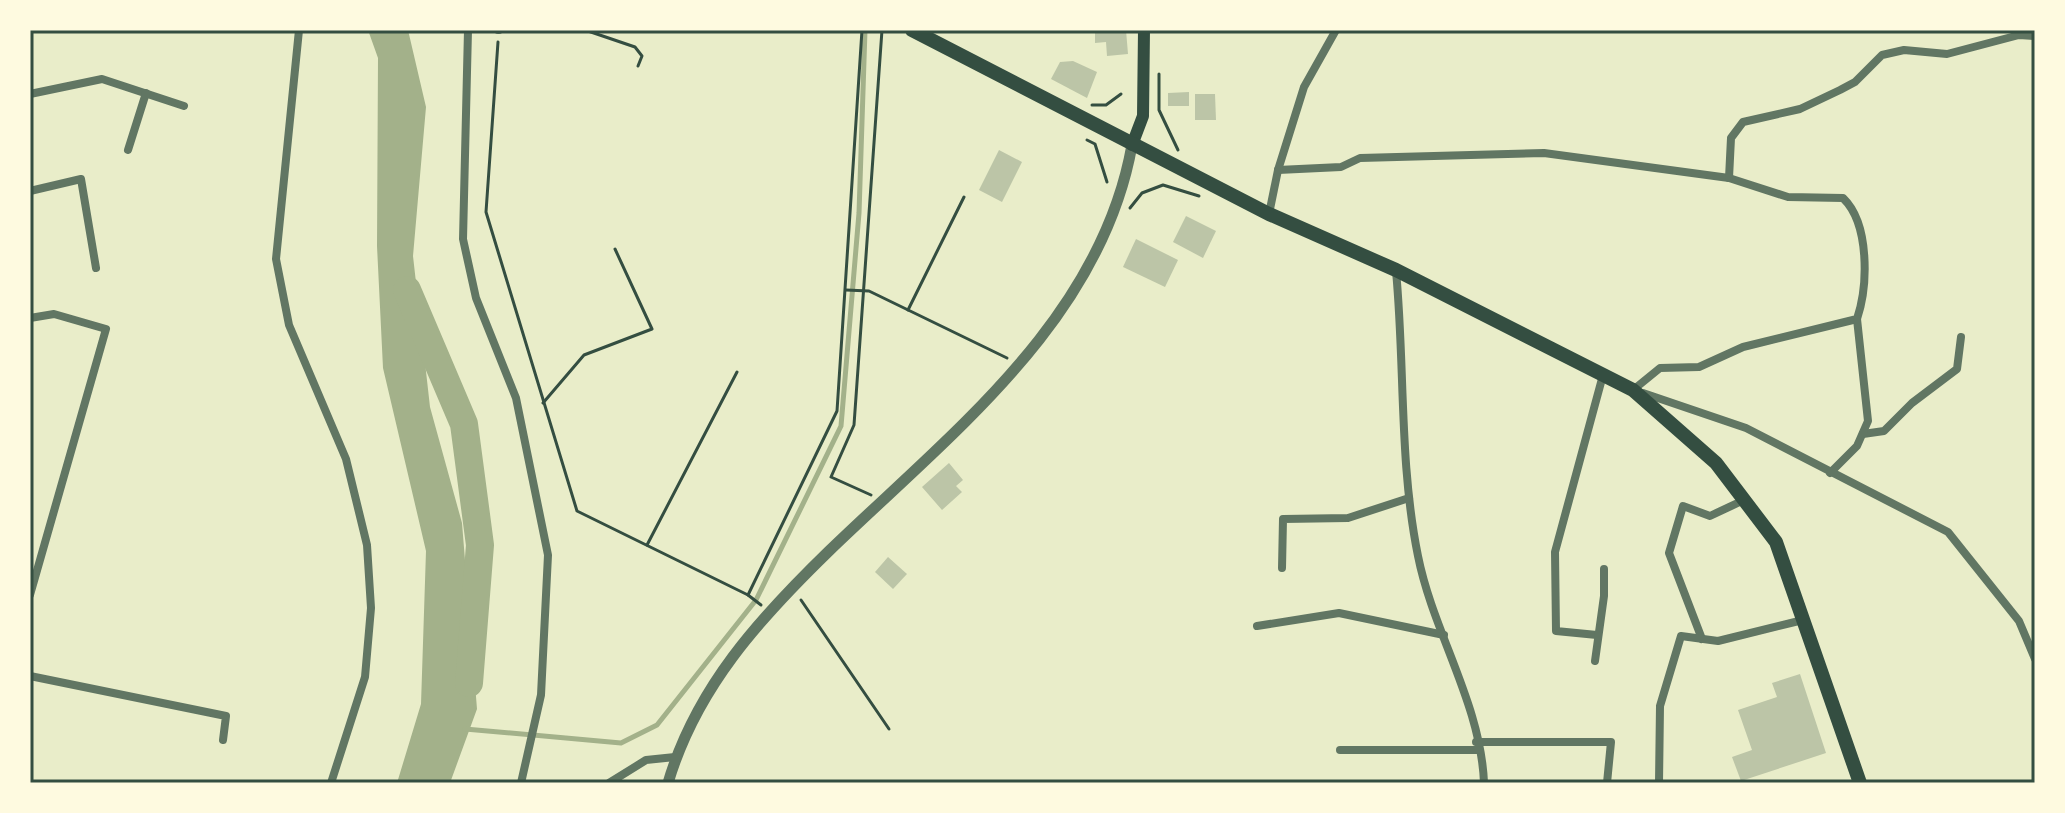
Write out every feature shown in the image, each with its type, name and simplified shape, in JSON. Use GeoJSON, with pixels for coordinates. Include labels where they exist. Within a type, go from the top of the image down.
{"type":"FeatureCollection","features":[{"type":"Feature","properties":{"kind":"main road"},"geometry":{"type":"LineString","coordinates":[[912,30],[1269,214],[1396,270],[1633,390],[1716,463],[1776,542],[1860,783]]}},
{"type":"Feature","properties":{"kind":"main road"},"geometry":{"type":"LineString","coordinates":[[1132,145],[1143,116],[1144,30]]}},
{"type":"Feature","properties":{"kind":"street"},"geometry":{"type":"LineString","coordinates":[[299,30],[276,259],[289,325],[346,459],[367,545],[371,608],[365,677],[331,783]]}},
{"type":"Feature","properties":{"kind":"street"},"geometry":{"type":"LineString","coordinates":[[468,30],[463,239],[476,298],[516,398],[548,555],[542,681],[521,783]]}},
{"type":"Feature","properties":{"kind":"street"},"geometry":{"type":"LineString","coordinates":[[1269,214],[1278,170],[1304,87],[1336,30]]}},
{"type":"Feature","properties":{"kind":"street"},"geometry":{"type":"LineString","coordinates":[[1729,178],[1731,138],[1743,122],[1800,109],[1840,90],[1855,82],[1882,55],[1904,50],[1947,54],[2019,35],[2035,36]]}},
{"type":"Feature","properties":{"kind":"street"},"geometry":{"type":"LineString","coordinates":[[30,94],[102,79],[184,106]]}},
{"type":"Feature","properties":{"kind":"street"},"geometry":{"type":"LineString","coordinates":[[128,150],[146,93]]}},
{"type":"Feature","properties":{"kind":"street"},"geometry":{"type":"LineString","coordinates":[[668,783],[675,757],[713,681],[760,620],[1018,364],[1052,325],[1080,286],[1125,184],[1132,145]]}},
{"type":"Feature","properties":{"kind":"street"},"geometry":{"type":"LineString","coordinates":[[1278,170],[1341,167],[1360,158],[1544,153],[1729,178],[1788,197],[1843,198],[1852,207],[1862,247],[1864,299],[1857,319],[1868,421],[1857,446],[1830,473]]}},
{"type":"Feature","properties":{"kind":"street"},"geometry":{"type":"LineString","coordinates":[[30,191],[81,179],[96,268]]}},
{"type":"Feature","properties":{"kind":"street"},"geometry":{"type":"LineString","coordinates":[[1396,270],[1409,498],[1419,560],[1477,746],[1484,783]]}},
{"type":"Feature","properties":{"kind":"street"},"geometry":{"type":"LineString","coordinates":[[30,318],[54,314],[106,329],[30,595]]}},
{"type":"Feature","properties":{"kind":"street"},"geometry":{"type":"LineString","coordinates":[[1633,390],[1660,368],[1699,367],[1743,347],[1857,319]]}},
{"type":"Feature","properties":{"kind":"street"},"geometry":{"type":"LineString","coordinates":[[1863,434],[1884,431],[1912,403],[1957,369],[1961,337]]}},
{"type":"Feature","properties":{"kind":"street"},"geometry":{"type":"LineString","coordinates":[[1597,635],[1556,631],[1555,552],[1603,375]]}},
{"type":"Feature","properties":{"kind":"street"},"geometry":{"type":"LineString","coordinates":[[1633,390],[1746,428],[1948,532],[2019,621],[2035,659]]}},
{"type":"Feature","properties":{"kind":"street"},"geometry":{"type":"LineString","coordinates":[[1282,568],[1283,519],[1348,518],[1409,498]]}},
{"type":"Feature","properties":{"kind":"street"},"geometry":{"type":"LineString","coordinates":[[1702,639],[1669,553],[1683,506],[1710,516],[1746,499]]}},
{"type":"Feature","properties":{"kind":"street"},"geometry":{"type":"LineString","coordinates":[[1595,661],[1604,596],[1604,569]]}},
{"type":"Feature","properties":{"kind":"street"},"geometry":{"type":"LineString","coordinates":[[1257,626],[1339,613],[1444,635]]}},
{"type":"Feature","properties":{"kind":"street"},"geometry":{"type":"LineString","coordinates":[[1659,783],[1660,706],[1681,636],[1718,641],[1803,620]]}},
{"type":"Feature","properties":{"kind":"street"},"geometry":{"type":"LineString","coordinates":[[30,676],[226,716],[223,740]]}},
{"type":"Feature","properties":{"kind":"street"},"geometry":{"type":"LineString","coordinates":[[1340,750],[1611,742],[1607,783]]}},
{"type":"Feature","properties":{"kind":"street"},"geometry":{"type":"LineString","coordinates":[[609,783],[646,760],[675,757]]}},
{"type":"Feature","properties":{"kind":"path"},"geometry":{"type":"LineString","coordinates":[[498,30],[486,212],[577,511],[760,604]]}},
{"type":"Feature","properties":{"kind":"path"},"geometry":{"type":"LineString","coordinates":[[585,30],[635,47],[642,56],[638,66]]}},
{"type":"Feature","properties":{"kind":"path"},"geometry":{"type":"LineString","coordinates":[[749,596],[837,411],[862,30]]}},
{"type":"Feature","properties":{"kind":"path"},"geometry":{"type":"LineString","coordinates":[[882,30],[861,290],[854,425],[831,477],[882,500]]}},
{"type":"Feature","properties":{"kind":"path"},"geometry":{"type":"LineString","coordinates":[[1159,70],[1159,110],[1177,150],[1188,155]]}},
{"type":"Feature","properties":{"kind":"path"},"geometry":{"type":"LineString","coordinates":[[1088,105],[1106,105],[1121,94]]}},
{"type":"Feature","properties":{"kind":"path"},"geometry":{"type":"LineString","coordinates":[[1087,140],[1095,144],[1107,182]]}},
{"type":"Feature","properties":{"kind":"path"},"geometry":{"type":"LineString","coordinates":[[908,310],[964,197]]}},
{"type":"Feature","properties":{"kind":"path"},"geometry":{"type":"LineString","coordinates":[[543,403],[584,355],[652,329],[615,249]]}},
{"type":"Feature","properties":{"kind":"path"},"geometry":{"type":"LineString","coordinates":[[847,290],[861,290],[908,310],[1018,364]]}},
{"type":"Feature","properties":{"kind":"path"},"geometry":{"type":"LineString","coordinates":[[647,545],[737,372]]}},
{"type":"Feature","properties":{"kind":"path"},"geometry":{"type":"LineString","coordinates":[[792,587],[889,729]]}},
{"type":"Feature","properties":{"kind":"shaded area"},"geometry":{"type":"Polygon","coordinates":[[[368,30],[408,30],[426,107],[413,256],[430,407],[462,523],[477,709],[450,783],[397,783],[421,704],[426,551],[383,368],[377,246],[378,58],[368,30]]]}},
{"type":"Feature","properties":{"kind":"building"},"geometry":{"type":"Polygon","coordinates":[[[1095,30],[1126,30],[1128,54],[1107,56],[1106,42],[1095,43],[1095,30]]]}},
{"type":"Feature","properties":{"kind":"building"},"geometry":{"type":"Polygon","coordinates":[[[1073,61],[1097,72],[1087,98],[1051,79],[1060,62],[1073,61]]]}},
{"type":"Feature","properties":{"kind":"building"},"geometry":{"type":"Polygon","coordinates":[[[1189,92],[1189,106],[1168,106],[1168,93],[1189,92]]]}},
{"type":"Feature","properties":{"kind":"building"},"geometry":{"type":"Polygon","coordinates":[[[1195,94],[1215,94],[1216,120],[1195,120],[1195,94]]]}},
{"type":"Feature","properties":{"kind":"building"},"geometry":{"type":"Polygon","coordinates":[[[999,150],[1022,162],[1002,202],[979,190],[999,150]]]}},
{"type":"Feature","properties":{"kind":"building"},"geometry":{"type":"Polygon","coordinates":[[[1186,216],[1216,231],[1203,258],[1173,242],[1186,216]]]}},
{"type":"Feature","properties":{"kind":"building"},"geometry":{"type":"Polygon","coordinates":[[[1136,239],[1178,260],[1165,287],[1123,267],[1136,239]]]}},
{"type":"Feature","properties":{"kind":"building"},"geometry":{"type":"Polygon","coordinates":[[[949,463],[963,480],[956,486],[962,492],[942,510],[922,487],[949,463]]]}},
{"type":"Feature","properties":{"kind":"building"},"geometry":{"type":"Polygon","coordinates":[[[888,557],[907,574],[893,589],[875,572],[888,557]]]}},
{"type":"Feature","properties":{"kind":"building"},"geometry":{"type":"Polygon","coordinates":[[[1800,674],[1826,753],[1741,781],[1732,757],[1752,750],[1738,710],[1777,697],[1772,683],[1800,674]]]}},
{"type":"Feature","properties":{"kind":"waterway"},"geometry":{"type":"LineString","coordinates":[[465,729],[621,743],[657,725],[756,600],[841,426],[859,213],[865,30]]}},
{"type":"Feature","properties":{"kind":"waterway"},"geometry":{"type":"LineString","coordinates":[[407,290],[464,424],[480,545],[469,683]]}}]}
